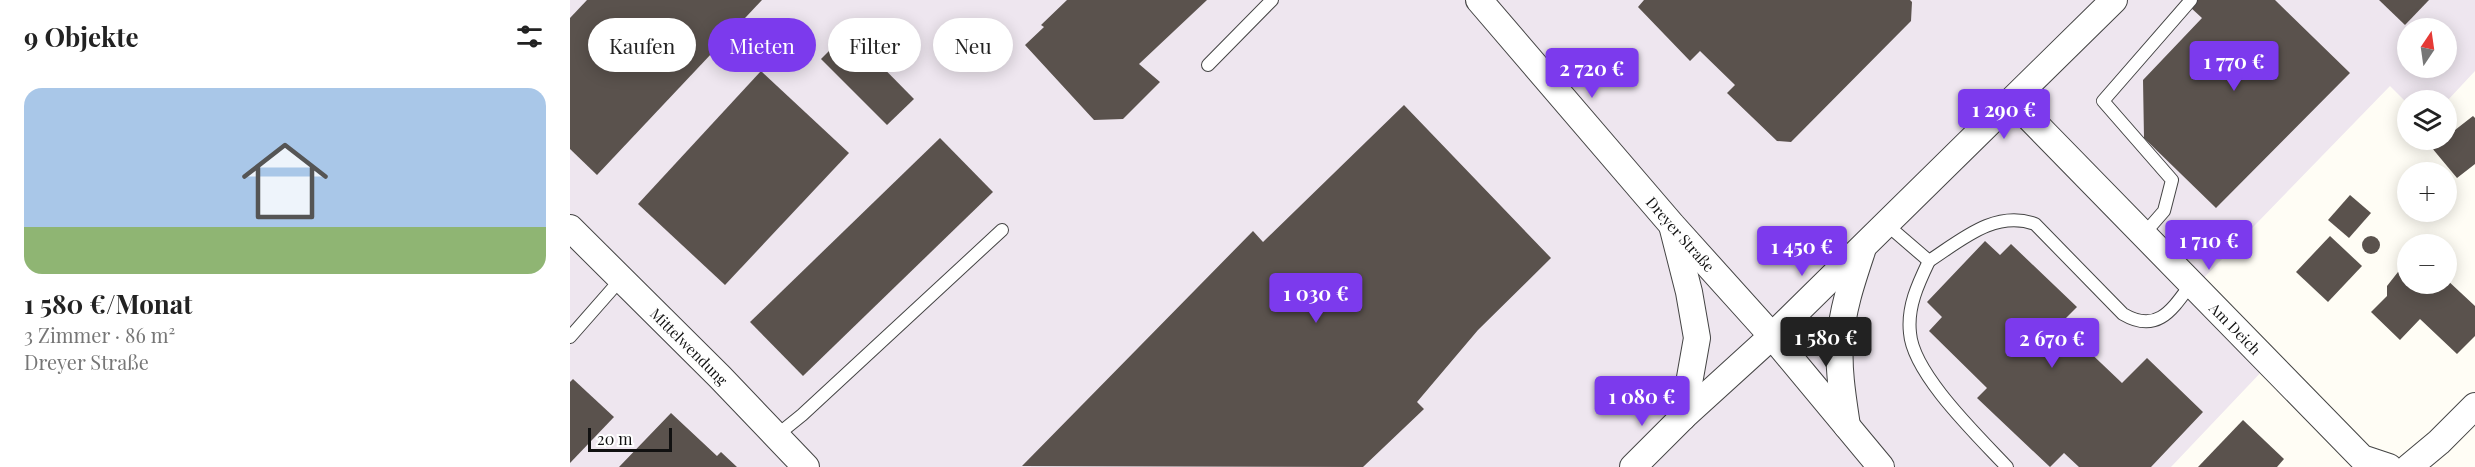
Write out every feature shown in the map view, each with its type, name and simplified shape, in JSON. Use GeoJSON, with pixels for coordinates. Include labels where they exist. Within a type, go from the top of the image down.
{"type":"FeatureCollection","features":[{"type":"Feature","properties":{"kind":"street","name":"Dreyer Straße"},"geometry":{"type":"LineString","coordinates":[[1479,0],[1672,225],[1772,336],[1881,467]]}},
{"type":"Feature","properties":{"kind":"street"},"geometry":{"type":"LineString","coordinates":[[1633,467],[1863,248],[2114,0]]}},
{"type":"Feature","properties":{"kind":"street","name":"Am Deich"},"geometry":{"type":"LineString","coordinates":[[2013,101],[2362,458],[2389,467]]}},
{"type":"Feature","properties":{"kind":"street"},"geometry":{"type":"LineString","coordinates":[[1672,225],[1689,292],[1697,338],[1683,417]]}},
{"type":"Feature","properties":{"kind":"street","name":"Mittelwendung"},"geometry":{"type":"LineString","coordinates":[[570,228],[806,467]]}},
{"type":"Feature","properties":{"kind":"street"},"geometry":{"type":"LineString","coordinates":[[1847,426],[1840,343],[1846,299],[1863,248]]}},
{"type":"Feature","properties":{"kind":"street"},"geometry":{"type":"LineString","coordinates":[[2409,467],[2439,442],[2475,406]]}},
{"type":"Feature","properties":{"kind":"lane"},"geometry":{"type":"LineString","coordinates":[[1208,65],[1272,0]]}},
{"type":"Feature","properties":{"kind":"lane"},"geometry":{"type":"LineString","coordinates":[[2143,235],[2164,211],[2172,180],[2103,100],[2191,0]]}},
{"type":"Feature","properties":{"kind":"lane"},"geometry":{"type":"LineString","coordinates":[[2007,467],[1958,414],[1917,359],[1910,332],[1913,295],[1929,261],[1976,230],[2004,219],[2021,219],[2035,224],[2123,314],[2137,322],[2148,324],[2173,309],[2191,284]]}},
{"type":"Feature","properties":{"kind":"lane"},"geometry":{"type":"LineString","coordinates":[[1886,224],[1929,261]]}},
{"type":"Feature","properties":{"kind":"lane"},"geometry":{"type":"LineString","coordinates":[[776,436],[802,415],[1002,230]]}},
{"type":"Feature","properties":{"kind":"lane"},"geometry":{"type":"LineString","coordinates":[[570,337],[621,279]]}},
{"type":"Feature","properties":{"kind":"shaded area"},"geometry":{"type":"Polygon","coordinates":[[[570,0],[2475,0],[2475,71],[2457,90],[2397,90],[2397,93],[2390,86],[2190,292],[2265,368],[2171,467],[570,467],[570,0]]]}},
{"type":"Feature","properties":{"kind":"building"},"geometry":{"type":"Polygon","coordinates":[[[587,0],[762,0],[745,18],[708,18],[708,57],[696,70],[696,18],[588,18],[588,72],[694,72],[597,175],[570,149],[570,18],[587,0]]]}},
{"type":"Feature","properties":{"kind":"building"},"geometry":{"type":"Polygon","coordinates":[[[1067,0],[1207,0],[1139,64],[1160,82],[1123,119],[1094,120],[1025,45],[1044,27],[1041,25],[1067,0]]]}},
{"type":"Feature","properties":{"kind":"building"},"geometry":{"type":"Polygon","coordinates":[[[1644,0],[1910,0],[1912,2],[1911,21],[1791,142],[1777,141],[1727,93],[1735,85],[1700,51],[1690,61],[1638,7],[1644,0]]]}},
{"type":"Feature","properties":{"kind":"building"},"geometry":{"type":"Polygon","coordinates":[[[2197,0],[2275,0],[2350,73],[2216,208],[2144,138],[2143,80],[2202,18],[2190,7],[2197,0]]]}},
{"type":"Feature","properties":{"kind":"building"},"geometry":{"type":"Polygon","coordinates":[[[2379,0],[2429,0],[2412,18],[2398,18],[2379,0]]]}},
{"type":"Feature","properties":{"kind":"building"},"geometry":{"type":"Polygon","coordinates":[[[828,52],[828,66],[821,59],[828,52]]]}},
{"type":"Feature","properties":{"kind":"building"},"geometry":{"type":"Polygon","coordinates":[[[760,72],[849,153],[725,285],[638,204],[760,72]]]}},
{"type":"Feature","properties":{"kind":"building"},"geometry":{"type":"Polygon","coordinates":[[[834,72],[887,72],[914,99],[887,125],[834,72]]]}},
{"type":"Feature","properties":{"kind":"building"},"geometry":{"type":"Polygon","coordinates":[[[1404,105],[1551,258],[1478,330],[1417,402],[1424,409],[1363,467],[1022,466],[1253,231],[1263,242],[1404,105]]]}},
{"type":"Feature","properties":{"kind":"building"},"geometry":{"type":"Polygon","coordinates":[[[2473,116],[2475,118],[2475,164],[2457,178],[2457,162],[2444,162],[2434,150],[2457,150],[2457,128],[2473,116]]]}},
{"type":"Feature","properties":{"kind":"building"},"geometry":{"type":"Polygon","coordinates":[[[940,138],[993,192],[803,376],[750,322],[940,138]]]}},
{"type":"Feature","properties":{"kind":"building"},"geometry":{"type":"Polygon","coordinates":[[[2350,195],[2371,213],[2349,238],[2328,220],[2350,195]]]}},
{"type":"Feature","properties":{"kind":"building"},"geometry":{"type":"Polygon","coordinates":[[[2330,236],[2362,266],[2328,302],[2296,272],[2330,236]]]}},
{"type":"Feature","properties":{"kind":"building"},"geometry":{"type":"Polygon","coordinates":[[[2371,236],[2377,239],[2380,245],[2377,251],[2371,254],[2365,251],[2362,245],[2365,239],[2371,236]]]}},
{"type":"Feature","properties":{"kind":"building"},"geometry":{"type":"Polygon","coordinates":[[[1985,241],[2000,255],[2011,244],[2077,307],[2060,324],[2122,383],[2147,358],[2203,412],[2151,467],[2079,467],[2064,453],[2050,467],[1977,398],[1987,388],[1929,331],[1942,317],[1927,302],[1985,241]]]}},
{"type":"Feature","properties":{"kind":"building"},"geometry":{"type":"Polygon","coordinates":[[[2397,273],[2397,294],[2457,294],[2457,289],[2475,306],[2475,336],[2457,354],[2420,319],[2400,340],[2371,312],[2387,296],[2387,286],[2397,273]]]}},
{"type":"Feature","properties":{"kind":"building"},"geometry":{"type":"Polygon","coordinates":[[[573,379],[614,417],[570,463],[570,382],[573,379]]]}},
{"type":"Feature","properties":{"kind":"building"},"geometry":{"type":"Polygon","coordinates":[[[671,413],[717,456],[721,452],[737,467],[619,467],[671,413]]]}},
{"type":"Feature","properties":{"kind":"building"},"geometry":{"type":"Polygon","coordinates":[[[2243,420],[2284,459],[2277,467],[2198,467],[2243,420]]]}}]}
